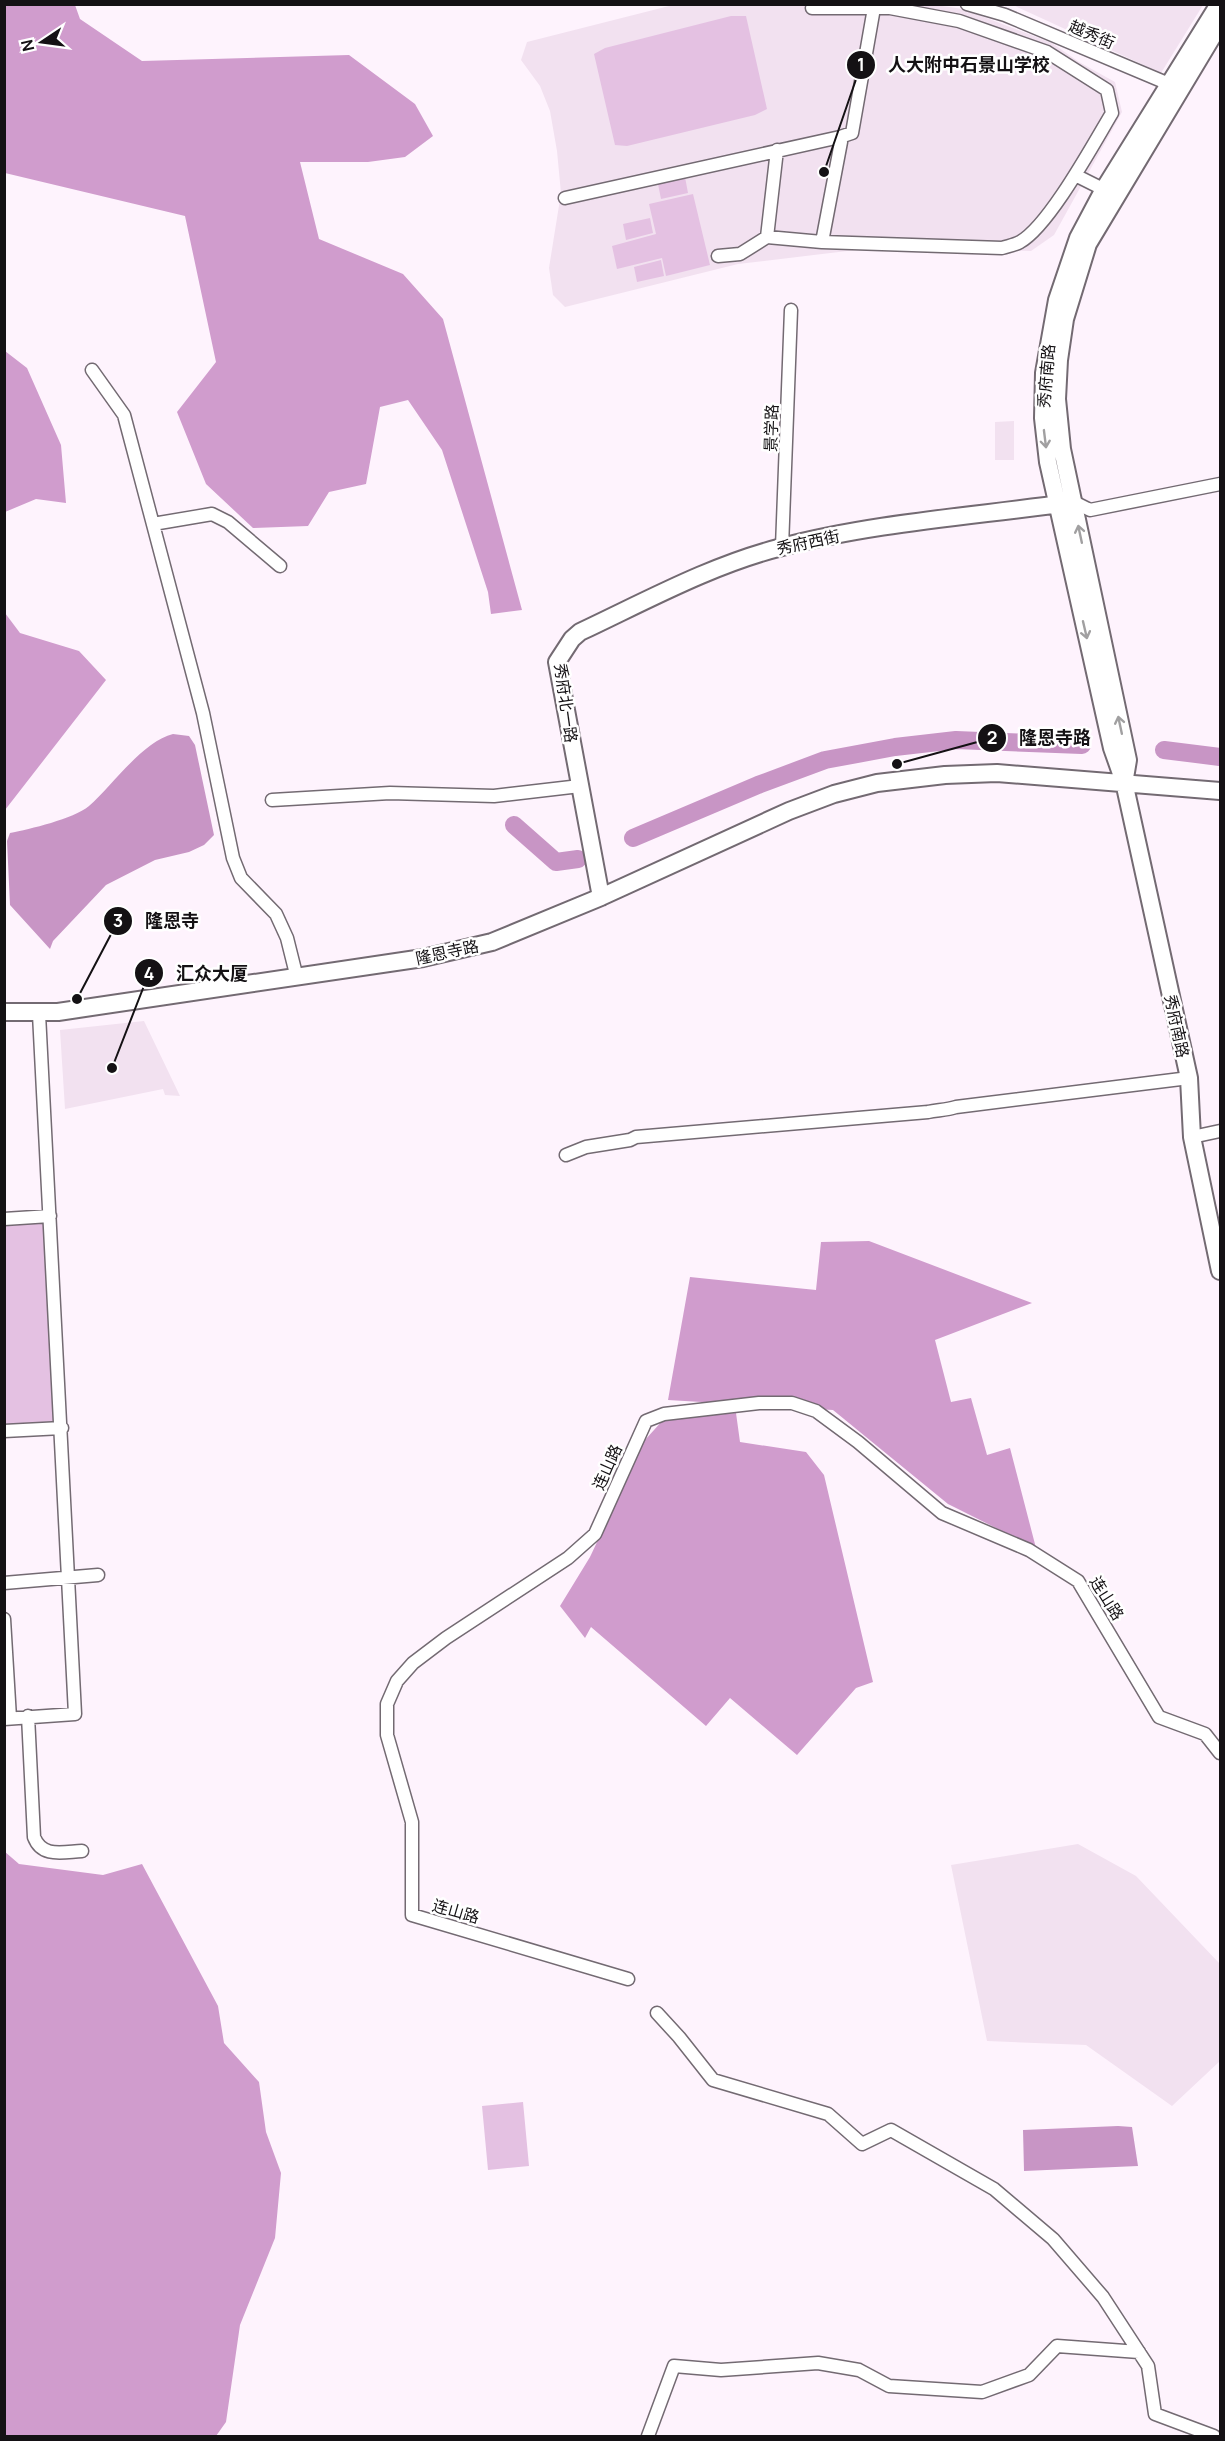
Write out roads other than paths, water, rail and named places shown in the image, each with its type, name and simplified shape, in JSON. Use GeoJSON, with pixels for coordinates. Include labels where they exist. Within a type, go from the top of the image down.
{"type":"FeatureCollection","features":[{"type":"Feature","properties":{"kind":"street","name":"越秀街"},"geometry":{"type":"LineString","coordinates":[[967,4],[1005,15],[1169,84]]}},
{"type":"Feature","properties":{"kind":"street","name":"秀府南路"},"geometry":{"type":"LineString","coordinates":[[1219,4],[1216,28],[1078,238],[1057,300],[1045,363],[1043,418],[1048,462],[1065,503],[1112,748],[1124,782],[1189,1078],[1192,1137],[1214,1218],[1221,1271]]}},
{"type":"Feature","properties":{"kind":"street"},"geometry":{"type":"LineString","coordinates":[[718,256],[740,254],[767,237],[822,242],[1002,248],[1020,242],[1034,231],[1074,175],[1112,113],[1107,90],[1047,52],[959,21],[890,8],[812,8]]}},
{"type":"Feature","properties":{"kind":"street"},"geometry":{"type":"LineString","coordinates":[[565,198],[852,133],[874,8]]}},
{"type":"Feature","properties":{"kind":"street","name":"秀府南路"},"geometry":{"type":"LineString","coordinates":[[1110,192],[1169,84],[1216,28]]}},
{"type":"Feature","properties":{"kind":"street"},"geometry":{"type":"LineString","coordinates":[[822,242],[841,142],[840,137]]}},
{"type":"Feature","properties":{"kind":"street"},"geometry":{"type":"LineString","coordinates":[[767,237],[777,150]]}},
{"type":"Feature","properties":{"kind":"street"},"geometry":{"type":"LineString","coordinates":[[1074,175],[1110,192]]}},
{"type":"Feature","properties":{"kind":"street","name":"景学路"},"geometry":{"type":"LineString","coordinates":[[782,546],[792,310]]}},
{"type":"Feature","properties":{"kind":"street"},"geometry":{"type":"LineString","coordinates":[[92,370],[124,415],[203,713],[233,858],[241,878],[276,914],[287,938],[297,978]]}},
{"type":"Feature","properties":{"kind":"street"},"geometry":{"type":"LineString","coordinates":[[1065,503],[1090,510],[1221,484]]}},
{"type":"Feature","properties":{"kind":"street","name":"秀府西街"},"geometry":{"type":"LineString","coordinates":[[565,648],[580,632],[677,585],[782,546],[863,531],[1065,503]]}},
{"type":"Feature","properties":{"kind":"street"},"geometry":{"type":"LineString","coordinates":[[153,524],[212,514],[228,522],[280,566]]}},
{"type":"Feature","properties":{"kind":"street","name":"秀府北一路"},"geometry":{"type":"LineString","coordinates":[[565,648],[557,662],[580,786],[606,895]]}},
{"type":"Feature","properties":{"kind":"street","name":"秀府北一路"},"geometry":{"type":"LineString","coordinates":[[565,648],[606,895]]}},
{"type":"Feature","properties":{"kind":"street","name":"隆恩寺路"},"geometry":{"type":"LineString","coordinates":[[4,1012],[39,1014],[297,978],[423,958],[492,942],[606,895],[789,811],[834,794],[877,783],[971,773],[1124,782],[1221,791]]}},
{"type":"Feature","properties":{"kind":"street"},"geometry":{"type":"LineString","coordinates":[[272,800],[390,793],[494,796],[580,786]]}},
{"type":"Feature","properties":{"kind":"street"},"geometry":{"type":"LineString","coordinates":[[4,1619],[7,1719],[75,1714],[39,1014]]}},
{"type":"Feature","properties":{"kind":"street"},"geometry":{"type":"LineString","coordinates":[[566,1155],[586,1147],[636,1137],[928,1112],[942,1108],[948,1110],[956,1107],[1189,1078]]}},
{"type":"Feature","properties":{"kind":"street"},"geometry":{"type":"LineString","coordinates":[[1192,1137],[1221,1131]]}},
{"type":"Feature","properties":{"kind":"street"},"geometry":{"type":"LineString","coordinates":[[4,1219],[50,1216]]}},
{"type":"Feature","properties":{"kind":"street","name":"连山路"},"geometry":{"type":"LineString","coordinates":[[628,1979],[412,1915],[412,1822],[387,1735],[387,1704],[397,1681],[414,1663],[446,1638],[568,1558],[595,1534],[646,1421],[664,1414],[716,1410],[759,1403],[792,1403],[816,1411],[858,1442],[942,1513],[1029,1550],[1078,1581],[1159,1717],[1205,1734],[1221,1753]]}},
{"type":"Feature","properties":{"kind":"street"},"geometry":{"type":"LineString","coordinates":[[4,1431],[62,1428]]}},
{"type":"Feature","properties":{"kind":"street"},"geometry":{"type":"LineString","coordinates":[[4,1583],[98,1575]]}},
{"type":"Feature","properties":{"kind":"street"},"geometry":{"type":"LineString","coordinates":[[28,1716],[34,1837],[38,1847],[46,1852],[82,1851]]}},
{"type":"Feature","properties":{"kind":"street"},"geometry":{"type":"LineString","coordinates":[[657,2013],[713,2080],[828,2114],[862,2144],[891,2130],[994,2189],[1053,2239],[1103,2297],[1148,2366],[1155,2414],[1214,2436]]}},
{"type":"Feature","properties":{"kind":"street"},"geometry":{"type":"LineString","coordinates":[[648,2436],[674,2366],[721,2370],[818,2363],[859,2370],[889,2386],[981,2392],[1029,2375],[1057,2346],[1139,2352]]}},
{"type":"Feature","properties":{"kind":"waterway"},"geometry":{"type":"LineString","coordinates":[[633,838],[758,785],[825,760],[895,747],[956,740],[1082,745]]}},
{"type":"Feature","properties":{"kind":"waterway"},"geometry":{"type":"LineString","coordinates":[[1164,750],[1220,757]]}},
{"type":"Feature","properties":{"kind":"waterway"},"geometry":{"type":"LineString","coordinates":[[514,825],[556,862],[578,859]]}},
{"type":"Feature","properties":{"kind":"place","name":"人大附中石景山学校"},"geometry":{"type":"Point","coordinates":[824,172]}},
{"type":"Feature","properties":{"kind":"place","name":"隆恩寺路"},"geometry":{"type":"Point","coordinates":[897,764]}},
{"type":"Feature","properties":{"kind":"place","name":"隆恩寺"},"geometry":{"type":"Point","coordinates":[77,999]}},
{"type":"Feature","properties":{"kind":"place","name":"汇众大厦"},"geometry":{"type":"Point","coordinates":[112,1068]}}]}
